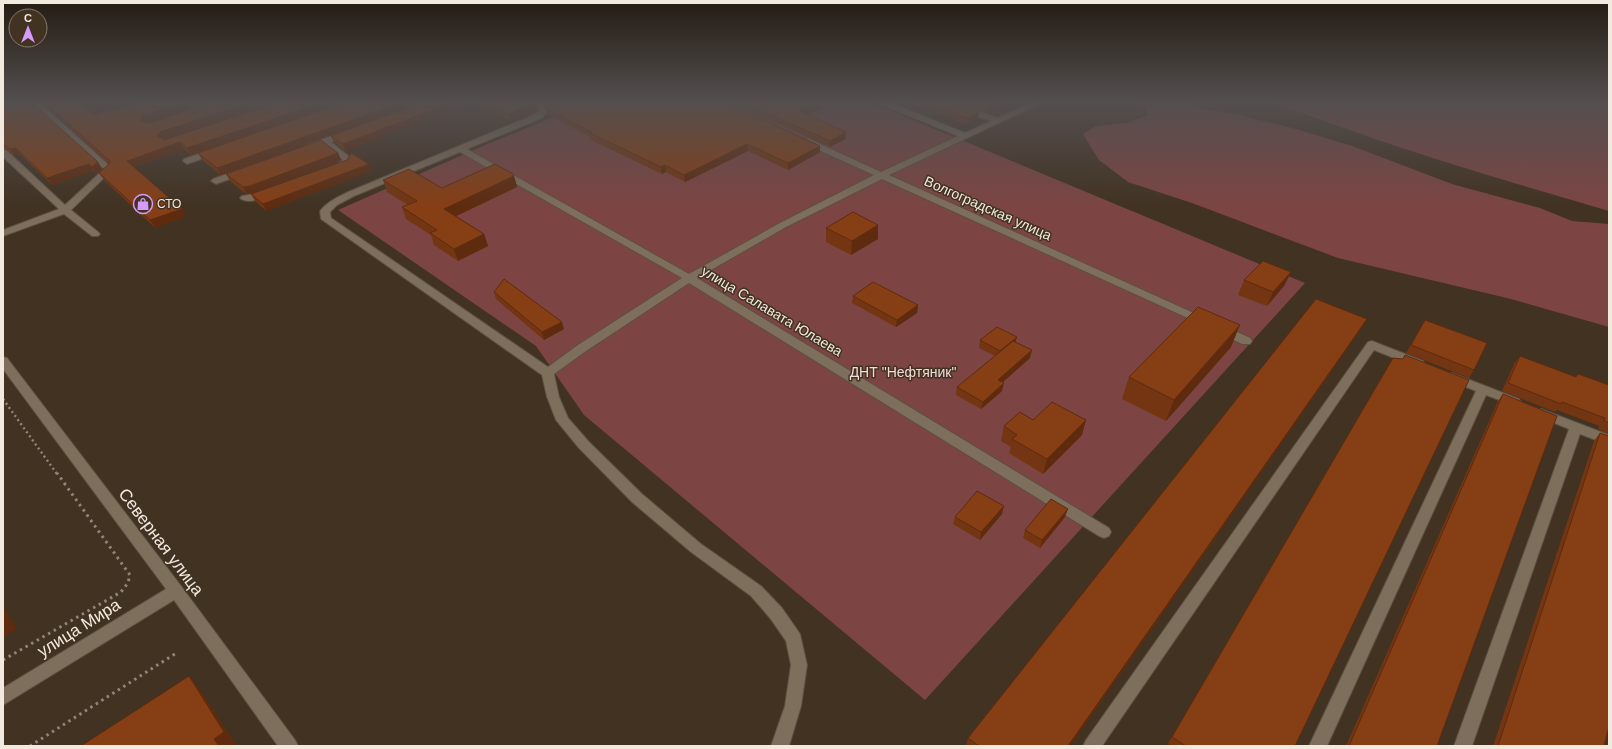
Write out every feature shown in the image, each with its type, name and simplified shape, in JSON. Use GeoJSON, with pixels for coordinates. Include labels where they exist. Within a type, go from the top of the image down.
{"type":"FeatureCollection","features":[{"type":"Feature","properties":{"kind":"street"},"geometry":{"type":"LineString","coordinates":[[3,234],[65,210],[109,169],[73,137]]}},
{"type":"Feature","properties":{"kind":"street"},"geometry":{"type":"LineString","coordinates":[[303,150],[338,137]]}},
{"type":"Feature","properties":{"kind":"street"},"geometry":{"type":"LineString","coordinates":[[489,137],[352,194],[334,203],[325,211],[326,218],[548,372],[553,397],[562,420],[584,445],[637,498],[696,548],[756,591],[776,613],[794,639],[799,665],[793,706],[780,746]]}},
{"type":"Feature","properties":{"kind":"street","name":"Волгоградская улица"},"geometry":{"type":"LineString","coordinates":[[797,137],[1246,341]]}},
{"type":"Feature","properties":{"kind":"street"},"geometry":{"type":"LineString","coordinates":[[548,372],[689,278],[783,225],[962,137]]}},
{"type":"Feature","properties":{"kind":"street"},"geometry":{"type":"LineString","coordinates":[[325,142],[348,159],[346,163],[325,171]]}},
{"type":"Feature","properties":{"kind":"street"},"geometry":{"type":"LineString","coordinates":[[187,162],[224,148]]}},
{"type":"Feature","properties":{"kind":"street","name":"улица Салавата Юлаева"},"geometry":{"type":"LineString","coordinates":[[461,149],[689,278],[1104,532]]}},
{"type":"Feature","properties":{"kind":"street"},"geometry":{"type":"LineString","coordinates":[[3,152],[65,210],[95,234]]}},
{"type":"Feature","properties":{"kind":"street"},"geometry":{"type":"LineString","coordinates":[[216,181],[252,168]]}},
{"type":"Feature","properties":{"kind":"street"},"geometry":{"type":"LineString","coordinates":[[244,198],[276,189]]}},
{"type":"Feature","properties":{"kind":"street"},"geometry":{"type":"LineString","coordinates":[[1092,746],[1372,345],[1609,440]]}},
{"type":"Feature","properties":{"kind":"street","name":"Северная улица"},"geometry":{"type":"LineString","coordinates":[[3,361],[176,591],[289,746]]}},
{"type":"Feature","properties":{"kind":"street"},"geometry":{"type":"LineString","coordinates":[[1318,746],[1483,389]]}},
{"type":"Feature","properties":{"kind":"street"},"geometry":{"type":"LineString","coordinates":[[1463,746],[1576,427]]}},
{"type":"Feature","properties":{"kind":"street","name":"улица Мира"},"geometry":{"type":"LineString","coordinates":[[3,697],[176,591]]}},
{"type":"Feature","properties":{"kind":"path"},"geometry":{"type":"LineString","coordinates":[[3,399],[130,575],[128,583],[121,592],[3,660]]}},
{"type":"Feature","properties":{"kind":"path"},"geometry":{"type":"LineString","coordinates":[[30,746],[178,652]]}},
{"type":"Feature","properties":{"kind":"green space","name":"ДНТ \"Нефтяник\""},"geometry":{"type":"Polygon","coordinates":[[[505,137],[954,137],[1305,283],[925,700],[584,415],[536,346],[338,210],[505,137]]]}},
{"type":"Feature","properties":{"kind":"green space"},"geometry":{"type":"Polygon","coordinates":[[[1085,137],[1322,137],[1352,146],[1452,184],[1540,208],[1572,221],[1609,224],[1609,327],[1511,299],[1338,258],[1192,203],[1128,182],[1099,160],[1085,137]]]}},
{"type":"Feature","properties":{"kind":"green space"},"geometry":{"type":"Polygon","coordinates":[[[1368,137],[1609,137],[1609,211],[1482,173],[1368,137]]]}},
{"type":"Feature","properties":{"kind":"building"},"geometry":{"type":"Polygon","coordinates":[[[3,137],[70,137],[98,162],[92,167],[89,164],[47,178],[16,148],[10,149],[3,144],[3,137]]]}},
{"type":"Feature","properties":{"kind":"building"},"geometry":{"type":"Polygon","coordinates":[[[83,137],[159,137],[164,140],[173,137],[220,137],[187,148],[180,142],[127,161],[182,209],[150,220],[99,173],[110,163],[110,161],[83,137]]]}},
{"type":"Feature","properties":{"kind":"building"},"geometry":{"type":"Polygon","coordinates":[[[244,137],[304,137],[217,168],[198,153],[244,137]]]}},
{"type":"Feature","properties":{"kind":"building"},"geometry":{"type":"Polygon","coordinates":[[[332,137],[361,137],[343,144],[332,137]]]}},
{"type":"Feature","properties":{"kind":"building"},"geometry":{"type":"Polygon","coordinates":[[[598,137],[800,137],[820,146],[788,163],[747,144],[684,175],[665,165],[661,167],[598,137]]]}},
{"type":"Feature","properties":{"kind":"building"},"geometry":{"type":"Polygon","coordinates":[[[821,137],[837,137],[830,141],[821,137]]]}},
{"type":"Feature","properties":{"kind":"building"},"geometry":{"type":"Polygon","coordinates":[[[321,140],[338,153],[250,186],[243,187],[226,174],[321,140]]]}},
{"type":"Feature","properties":{"kind":"building"},"geometry":{"type":"Polygon","coordinates":[[[351,153],[369,164],[263,204],[251,194],[347,160],[351,153]]]}},
{"type":"Feature","properties":{"kind":"building"},"geometry":{"type":"Polygon","coordinates":[[[495,164],[514,176],[444,209],[484,234],[454,249],[430,233],[437,230],[402,207],[417,201],[383,180],[409,169],[442,188],[495,164]]]}},
{"type":"Feature","properties":{"kind":"building"},"geometry":{"type":"Polygon","coordinates":[[[853,212],[878,225],[852,241],[826,228],[853,212]]]}},
{"type":"Feature","properties":{"kind":"building"},"geometry":{"type":"Polygon","coordinates":[[[1263,261],[1291,272],[1273,292],[1244,280],[1263,261]]]}},
{"type":"Feature","properties":{"kind":"building"},"geometry":{"type":"Polygon","coordinates":[[[504,279],[562,322],[542,332],[494,292],[504,279]]]}},
{"type":"Feature","properties":{"kind":"building"},"geometry":{"type":"Polygon","coordinates":[[[873,282],[918,305],[897,320],[853,296],[873,282]]]}},
{"type":"Feature","properties":{"kind":"building"},"geometry":{"type":"Polygon","coordinates":[[[1316,299],[1367,319],[1068,746],[979,746],[968,738],[1316,299]]]}},
{"type":"Feature","properties":{"kind":"building"},"geometry":{"type":"Polygon","coordinates":[[[1198,307],[1240,325],[1174,400],[1129,377],[1198,307]]]}},
{"type":"Feature","properties":{"kind":"building"},"geometry":{"type":"Polygon","coordinates":[[[1425,320],[1487,343],[1474,370],[1411,345],[1425,320]]]}},
{"type":"Feature","properties":{"kind":"building"},"geometry":{"type":"Polygon","coordinates":[[[997,327],[1017,337],[1000,351],[980,340],[997,327]]]}},
{"type":"Feature","properties":{"kind":"building"},"geometry":{"type":"Polygon","coordinates":[[[1013,341],[1032,350],[998,380],[1004,383],[983,402],[957,387],[1013,341]]]}},
{"type":"Feature","properties":{"kind":"building"},"geometry":{"type":"Polygon","coordinates":[[[1405,355],[1469,380],[1295,746],[1186,746],[1172,737],[1393,358],[1403,359],[1405,355]]]}},
{"type":"Feature","properties":{"kind":"building"},"geometry":{"type":"Polygon","coordinates":[[[1520,356],[1576,377],[1578,374],[1609,385],[1609,423],[1604,421],[1605,418],[1562,402],[1561,404],[1508,383],[1520,356]]]}},
{"type":"Feature","properties":{"kind":"building"},"geometry":{"type":"Polygon","coordinates":[[[1503,394],[1557,416],[1437,746],[1349,746],[1503,394]]]}},
{"type":"Feature","properties":{"kind":"building"},"geometry":{"type":"Polygon","coordinates":[[[1052,402],[1086,420],[1047,459],[1012,439],[1017,435],[1004,426],[1020,412],[1033,420],[1052,402]]]}},
{"type":"Feature","properties":{"kind":"building"},"geometry":{"type":"Polygon","coordinates":[[[1600,433],[1609,436],[1609,726],[1604,746],[1498,746],[1600,433]]]}},
{"type":"Feature","properties":{"kind":"building"},"geometry":{"type":"Polygon","coordinates":[[[977,491],[1004,506],[981,532],[955,517],[977,491]]]}},
{"type":"Feature","properties":{"kind":"building"},"geometry":{"type":"Polygon","coordinates":[[[1051,499],[1068,509],[1042,540],[1025,530],[1051,499]]]}},
{"type":"Feature","properties":{"kind":"building"},"geometry":{"type":"Polygon","coordinates":[[[189,676],[224,732],[214,739],[219,746],[81,746],[189,676]]]}},
{"type":"Feature","properties":{"kind":"place","name":"СТО"},"geometry":{"type":"Point","coordinates":[143,204]}}]}
